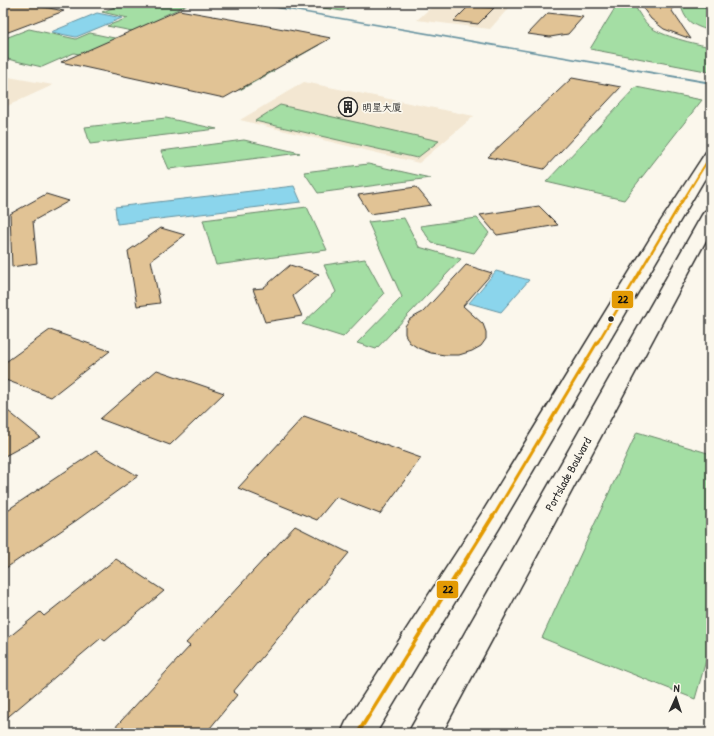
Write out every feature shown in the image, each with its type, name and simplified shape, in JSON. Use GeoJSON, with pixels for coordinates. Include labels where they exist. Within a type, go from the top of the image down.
{"type":"FeatureCollection","features":[{"type":"Feature","properties":{"kind":"highway"},"geometry":{"type":"LineString","coordinates":[[358,733],[491,520],[668,224],[711,155]]}},
{"type":"Feature","properties":{"kind":"highway","name":"Portslade Boulvard"},"geometry":{"type":"LineString","coordinates":[[425,733],[711,215]]}},
{"type":"Feature","properties":{"kind":"shaded area"},"geometry":{"type":"Polygon","coordinates":[[[436,3],[513,3],[490,29],[417,20],[436,3]]]}},
{"type":"Feature","properties":{"kind":"shaded area"},"geometry":{"type":"Polygon","coordinates":[[[3,76],[53,85],[3,108],[3,76]]]}},
{"type":"Feature","properties":{"kind":"shaded area"},"geometry":{"type":"Polygon","coordinates":[[[304,82],[474,116],[419,163],[240,120],[304,82]]]}},
{"type":"Feature","properties":{"kind":"green space"},"geometry":{"type":"Polygon","coordinates":[[[125,3],[175,3],[187,5],[163,16],[319,45],[289,62],[107,26],[128,18],[102,12],[125,3]]]}},
{"type":"Feature","properties":{"kind":"green space"},"geometry":{"type":"Polygon","coordinates":[[[291,3],[317,3],[348,8],[342,11],[291,3]]]}},
{"type":"Feature","properties":{"kind":"green space"},"geometry":{"type":"Polygon","coordinates":[[[618,3],[636,3],[635,6],[640,14],[654,30],[678,39],[711,47],[711,72],[590,49],[618,3]]]}},
{"type":"Feature","properties":{"kind":"green space"},"geometry":{"type":"Polygon","coordinates":[[[682,3],[711,3],[711,31],[688,20],[683,11],[681,5],[682,3]]]}},
{"type":"Feature","properties":{"kind":"green space"},"geometry":{"type":"Polygon","coordinates":[[[29,29],[76,39],[90,33],[274,71],[240,90],[74,53],[42,67],[3,58],[3,39],[29,29]]]}},
{"type":"Feature","properties":{"kind":"green space"},"geometry":{"type":"Polygon","coordinates":[[[636,87],[702,100],[624,200],[546,182],[636,87]]]}},
{"type":"Feature","properties":{"kind":"green space"},"geometry":{"type":"Polygon","coordinates":[[[280,105],[439,141],[417,158],[255,121],[280,105]]]}},
{"type":"Feature","properties":{"kind":"green space"},"geometry":{"type":"Polygon","coordinates":[[[166,118],[217,129],[90,144],[85,127],[166,118]]]}},
{"type":"Feature","properties":{"kind":"green space"},"geometry":{"type":"Polygon","coordinates":[[[244,140],[300,153],[169,169],[161,151],[244,140]]]}},
{"type":"Feature","properties":{"kind":"green space"},"geometry":{"type":"Polygon","coordinates":[[[368,164],[430,178],[318,193],[304,172],[368,164]]]}},
{"type":"Feature","properties":{"kind":"green space"},"geometry":{"type":"Polygon","coordinates":[[[307,207],[327,250],[216,265],[203,220],[307,207]]]}},
{"type":"Feature","properties":{"kind":"green space"},"geometry":{"type":"Polygon","coordinates":[[[404,218],[419,247],[461,259],[376,349],[357,343],[402,297],[368,222],[404,218]]]}},
{"type":"Feature","properties":{"kind":"green space"},"geometry":{"type":"Polygon","coordinates":[[[477,218],[489,233],[474,253],[432,243],[420,226],[477,218]]]}},
{"type":"Feature","properties":{"kind":"green space"},"geometry":{"type":"Polygon","coordinates":[[[365,259],[384,294],[343,337],[302,324],[336,292],[324,265],[365,259]]]}},
{"type":"Feature","properties":{"kind":"green space"},"geometry":{"type":"Polygon","coordinates":[[[637,432],[711,454],[711,643],[695,699],[542,638],[637,432]]]}},
{"type":"Feature","properties":{"kind":"water"},"geometry":{"type":"Polygon","coordinates":[[[97,13],[122,18],[76,37],[51,32],[97,13]]]}},
{"type":"Feature","properties":{"kind":"water"},"geometry":{"type":"Polygon","coordinates":[[[294,186],[301,202],[117,224],[115,207],[294,186]]]}},
{"type":"Feature","properties":{"kind":"water"},"geometry":{"type":"Polygon","coordinates":[[[496,271],[529,280],[501,312],[469,303],[496,271]]]}},
{"type":"Feature","properties":{"kind":"building"},"geometry":{"type":"Polygon","coordinates":[[[3,3],[24,3],[64,11],[3,34],[3,3]]]}},
{"type":"Feature","properties":{"kind":"building"},"geometry":{"type":"Polygon","coordinates":[[[639,3],[673,3],[672,11],[691,39],[664,29],[651,19],[639,3]]]}},
{"type":"Feature","properties":{"kind":"building"},"geometry":{"type":"Polygon","coordinates":[[[470,5],[494,8],[478,24],[454,21],[470,5]]]}},
{"type":"Feature","properties":{"kind":"building"},"geometry":{"type":"Polygon","coordinates":[[[179,10],[331,38],[224,98],[61,62],[179,10]]]}},
{"type":"Feature","properties":{"kind":"building"},"geometry":{"type":"Polygon","coordinates":[[[548,13],[583,17],[568,34],[550,37],[528,34],[548,13]]]}},
{"type":"Feature","properties":{"kind":"building"},"geometry":{"type":"Polygon","coordinates":[[[572,78],[621,87],[544,169],[488,157],[572,78]]]}},
{"type":"Feature","properties":{"kind":"building"},"geometry":{"type":"Polygon","coordinates":[[[416,187],[431,205],[370,214],[358,195],[416,187]]]}},
{"type":"Feature","properties":{"kind":"building"},"geometry":{"type":"Polygon","coordinates":[[[46,194],[69,201],[33,221],[37,263],[12,267],[10,214],[46,194]]]}},
{"type":"Feature","properties":{"kind":"building"},"geometry":{"type":"Polygon","coordinates":[[[539,206],[558,225],[497,235],[480,215],[539,206]]]}},
{"type":"Feature","properties":{"kind":"building"},"geometry":{"type":"Polygon","coordinates":[[[161,228],[185,235],[151,260],[160,303],[137,306],[128,251],[161,228]]]}},
{"type":"Feature","properties":{"kind":"building"},"geometry":{"type":"Polygon","coordinates":[[[290,265],[319,274],[293,296],[302,316],[265,322],[253,289],[263,288],[290,265]]]}},
{"type":"Feature","properties":{"kind":"building"},"geometry":{"type":"Polygon","coordinates":[[[466,265],[492,273],[463,306],[483,324],[486,332],[486,339],[481,346],[472,351],[459,355],[431,353],[418,348],[409,342],[405,334],[405,326],[410,319],[423,312],[466,265]]]}},
{"type":"Feature","properties":{"kind":"building"},"geometry":{"type":"Polygon","coordinates":[[[50,330],[110,351],[51,397],[3,379],[3,364],[50,330]]]}},
{"type":"Feature","properties":{"kind":"building"},"geometry":{"type":"Polygon","coordinates":[[[157,370],[224,393],[170,445],[100,419],[157,370]]]}},
{"type":"Feature","properties":{"kind":"building"},"geometry":{"type":"Polygon","coordinates":[[[3,407],[40,437],[3,457],[3,407]]]}},
{"type":"Feature","properties":{"kind":"building"},"geometry":{"type":"Polygon","coordinates":[[[304,416],[421,458],[380,514],[336,497],[317,520],[238,488],[304,416]]]}},
{"type":"Feature","properties":{"kind":"building"},"geometry":{"type":"Polygon","coordinates":[[[96,451],[138,476],[77,520],[3,570],[3,513],[96,451]]]}},
{"type":"Feature","properties":{"kind":"building"},"geometry":{"type":"Polygon","coordinates":[[[295,526],[349,553],[233,692],[237,695],[206,733],[110,733],[190,646],[186,643],[295,526]]]}},
{"type":"Feature","properties":{"kind":"building"},"geometry":{"type":"Polygon","coordinates":[[[116,559],[164,591],[105,641],[101,638],[3,721],[3,642],[40,612],[44,616],[116,559]]]}},
{"type":"Feature","properties":{"kind":"waterway"},"geometry":{"type":"LineString","coordinates":[[250,3],[711,83]]}},
{"type":"Feature","properties":{"kind":"transit line","name":"22"},"geometry":{"type":"LineString","coordinates":[[358,733],[491,520],[668,224],[711,155]]}},
{"type":"Feature","properties":{"kind":"place","name":"明星大厦"},"geometry":{"type":"Point","coordinates":[348,107]}}]}
